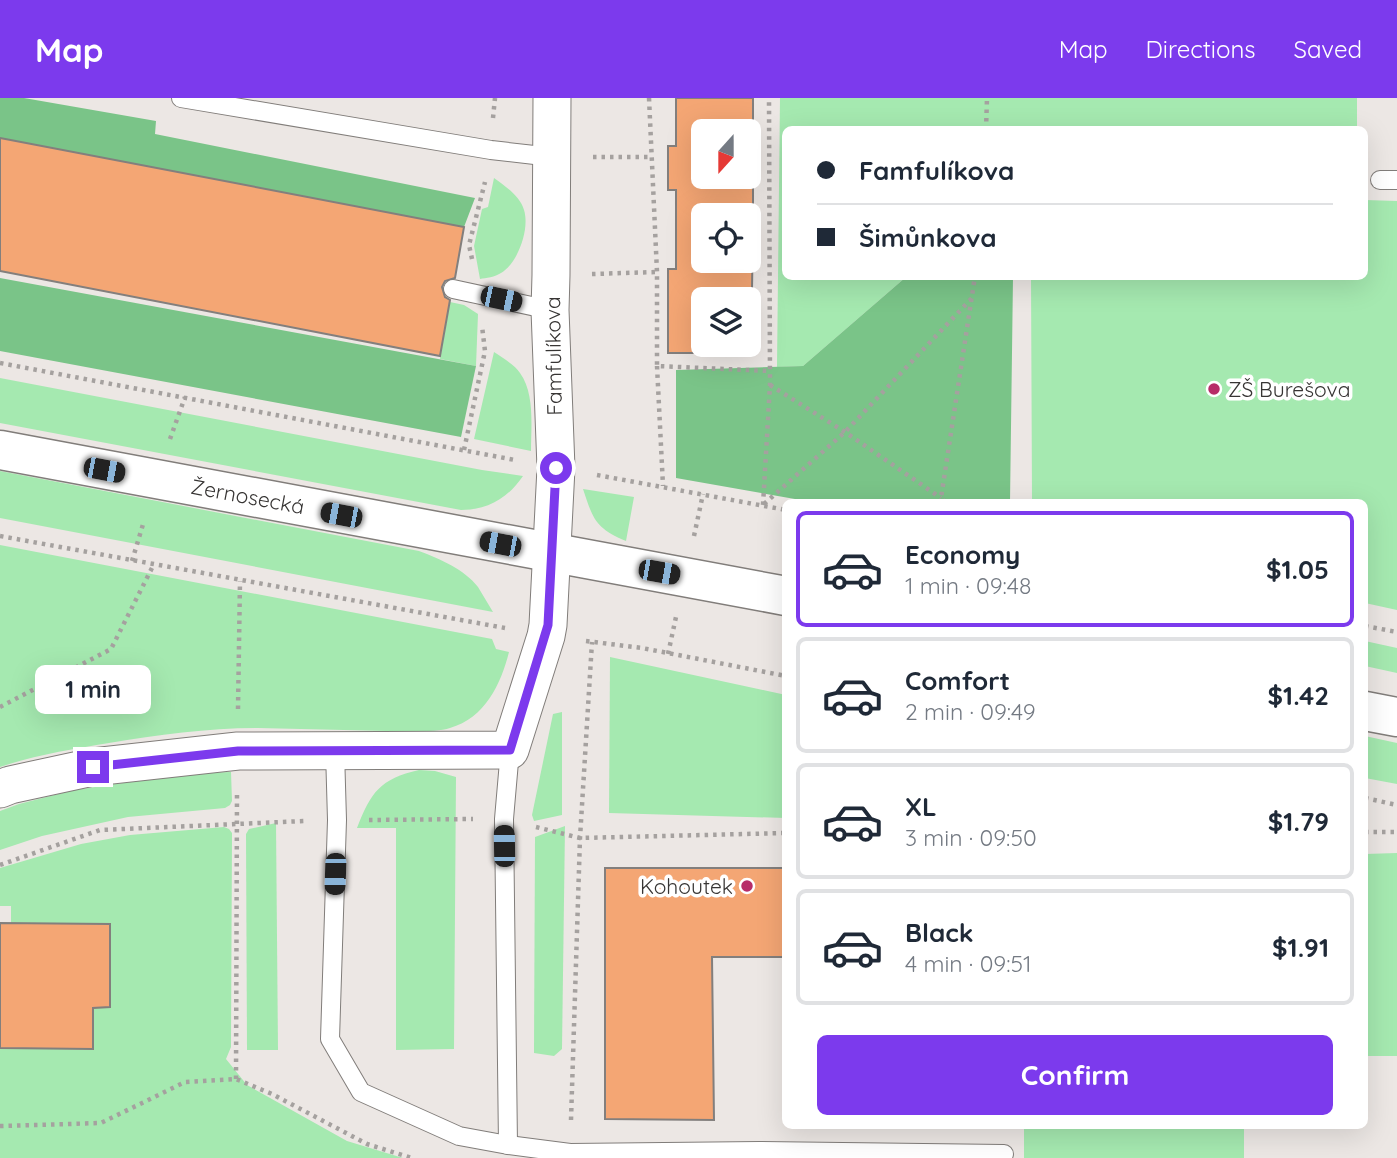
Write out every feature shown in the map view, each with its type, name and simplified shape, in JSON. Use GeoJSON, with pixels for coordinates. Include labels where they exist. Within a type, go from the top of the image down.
{"type":"FeatureCollection","features":[{"type":"Feature","properties":{"kind":"street","name":"Famfulíkova"},"geometry":{"type":"LineString","coordinates":[[510,750],[546,636],[553,554],[556,468],[551,293],[552,98]]}},
{"type":"Feature","properties":{"kind":"street","name":"Žernosecká"},"geometry":{"type":"LineString","coordinates":[[0,450],[782,595]]}},
{"type":"Feature","properties":{"kind":"street"},"geometry":{"type":"LineString","coordinates":[[1368,711],[1397,717]]}},
{"type":"Feature","properties":{"kind":"street"},"geometry":{"type":"LineString","coordinates":[[0,789],[93,767],[238,751],[510,750]]}},
{"type":"Feature","properties":{"kind":"lane"},"geometry":{"type":"LineString","coordinates":[[181,98],[491,150],[552,157]]}},
{"type":"Feature","properties":{"kind":"lane"},"geometry":{"type":"LineString","coordinates":[[453,289],[551,293]]}},
{"type":"Feature","properties":{"kind":"lane"},"geometry":{"type":"LineString","coordinates":[[508,1145],[504,819],[510,750]]}},
{"type":"Feature","properties":{"kind":"lane"},"geometry":{"type":"LineString","coordinates":[[335,751],[337,820],[330,1039],[361,1092],[459,1136],[570,1153],[1004,1154]]}},
{"type":"Feature","properties":{"kind":"path"},"geometry":{"type":"LineString","coordinates":[[649,98],[663,486]]}},
{"type":"Feature","properties":{"kind":"path"},"geometry":{"type":"LineString","coordinates":[[763,505],[770,385],[769,98]]}},
{"type":"Feature","properties":{"kind":"path"},"geometry":{"type":"LineString","coordinates":[[986,126],[987,98]]}},
{"type":"Feature","properties":{"kind":"path"},"geometry":{"type":"LineString","coordinates":[[552,157],[652,158]]}},
{"type":"Feature","properties":{"kind":"path"},"geometry":{"type":"LineString","coordinates":[[551,293],[657,272]]}},
{"type":"Feature","properties":{"kind":"path"},"geometry":{"type":"LineString","coordinates":[[943,499],[974,280]]}},
{"type":"Feature","properties":{"kind":"path"},"geometry":{"type":"LineString","coordinates":[[763,505],[845,432],[972,298]]}},
{"type":"Feature","properties":{"kind":"path"},"geometry":{"type":"LineString","coordinates":[[0,363],[526,463]]}},
{"type":"Feature","properties":{"kind":"path"},"geometry":{"type":"LineString","coordinates":[[657,366],[770,371]]}},
{"type":"Feature","properties":{"kind":"path"},"geometry":{"type":"LineString","coordinates":[[770,385],[845,432],[942,499]]}},
{"type":"Feature","properties":{"kind":"path"},"geometry":{"type":"LineString","coordinates":[[597,475],[782,509]]}},
{"type":"Feature","properties":{"kind":"path"},"geometry":{"type":"LineString","coordinates":[[0,536],[546,636],[642,648],[782,675]]}},
{"type":"Feature","properties":{"kind":"path"},"geometry":{"type":"LineString","coordinates":[[0,707],[111,649],[155,564]]}},
{"type":"Feature","properties":{"kind":"path"},"geometry":{"type":"LineString","coordinates":[[236,1079],[240,581]]}},
{"type":"Feature","properties":{"kind":"path"},"geometry":{"type":"LineString","coordinates":[[1368,627],[1397,632]]}},
{"type":"Feature","properties":{"kind":"path"},"geometry":{"type":"LineString","coordinates":[[570,1153],[580,838],[592,642]]}},
{"type":"Feature","properties":{"kind":"path"},"geometry":{"type":"LineString","coordinates":[[1368,799],[1397,805]]}},
{"type":"Feature","properties":{"kind":"path"},"geometry":{"type":"LineString","coordinates":[[0,865],[100,830],[337,820],[504,819],[580,838],[782,834]]}},
{"type":"Feature","properties":{"kind":"path"},"geometry":{"type":"LineString","coordinates":[[1368,832],[1397,832]]}},
{"type":"Feature","properties":{"kind":"path"},"geometry":{"type":"LineString","coordinates":[[0,1126],[101,1123],[185,1082],[236,1079],[272,1094],[367,1143],[412,1158]]}},
{"type":"Feature","properties":{"kind":"green space"},"geometry":{"type":"Polygon","coordinates":[[[0,98],[24,98],[156,121],[155,134],[475,198],[464,227],[0,138],[0,98]]]}},
{"type":"Feature","properties":{"kind":"green space"},"geometry":{"type":"Polygon","coordinates":[[[780,98],[1357,98],[1357,126],[782,126],[782,280],[903,280],[803,366],[777,367],[780,98]]]}},
{"type":"Feature","properties":{"kind":"green space"},"geometry":{"type":"Polygon","coordinates":[[[494,178],[519,200],[524,210],[524,236],[513,262],[507,268],[501,273],[480,279],[474,246],[482,209],[488,207],[494,178]]]}},
{"type":"Feature","properties":{"kind":"green space","name":"ZŠ Burešova"},"geometry":{"type":"Polygon","coordinates":[[[1368,200],[1397,201],[1397,610],[1368,604],[1368,499],[1032,499],[1031,280],[1368,280],[1368,200]]]}},
{"type":"Feature","properties":{"kind":"green space"},"geometry":{"type":"Polygon","coordinates":[[[0,278],[476,366],[461,437],[0,351],[0,278]]]}},
{"type":"Feature","properties":{"kind":"green space"},"geometry":{"type":"Polygon","coordinates":[[[903,280],[1013,280],[1010,499],[795,499],[676,478],[676,370],[803,366],[903,280]]]}},
{"type":"Feature","properties":{"kind":"green space"},"geometry":{"type":"Polygon","coordinates":[[[450,302],[464,305],[478,314],[476,366],[440,359],[450,302]]]}},
{"type":"Feature","properties":{"kind":"green space"},"geometry":{"type":"Polygon","coordinates":[[[494,352],[515,367],[525,381],[531,410],[531,451],[474,439],[494,352]]]}},
{"type":"Feature","properties":{"kind":"green space"},"geometry":{"type":"Polygon","coordinates":[[[0,378],[523,476],[511,491],[489,505],[461,510],[0,423],[0,378]]]}},
{"type":"Feature","properties":{"kind":"green space"},"geometry":{"type":"Polygon","coordinates":[[[0,471],[419,551],[466,575],[478,587],[493,612],[0,518],[0,471]]]}},
{"type":"Feature","properties":{"kind":"green space"},"geometry":{"type":"Polygon","coordinates":[[[583,489],[634,497],[626,541],[601,527],[583,489]]]}},
{"type":"Feature","properties":{"kind":"green space"},"geometry":{"type":"Polygon","coordinates":[[[0,545],[492,639],[496,649],[509,652],[496,687],[482,708],[462,723],[444,730],[240,728],[202,731],[68,750],[0,767],[0,545]]]}},
{"type":"Feature","properties":{"kind":"green space"},"geometry":{"type":"Polygon","coordinates":[[[1368,642],[1397,648],[1397,673],[1368,667],[1368,642]]]}},
{"type":"Feature","properties":{"kind":"green space"},"geometry":{"type":"Polygon","coordinates":[[[610,657],[782,694],[782,818],[609,813],[610,657]]]}},
{"type":"Feature","properties":{"kind":"green space"},"geometry":{"type":"Polygon","coordinates":[[[562,712],[562,815],[534,821],[532,815],[553,714],[562,712]]]}},
{"type":"Feature","properties":{"kind":"green space"},"geometry":{"type":"Polygon","coordinates":[[[1368,737],[1397,743],[1397,784],[1368,779],[1368,737]]]}},
{"type":"Feature","properties":{"kind":"green space"},"geometry":{"type":"Polygon","coordinates":[[[419,770],[456,777],[454,1049],[396,1050],[396,828],[357,828],[372,796],[379,789],[395,778],[419,770]]]}},
{"type":"Feature","properties":{"kind":"green space"},"geometry":{"type":"Polygon","coordinates":[[[231,772],[232,801],[225,808],[128,817],[42,836],[0,850],[0,811],[19,804],[74,790],[193,773],[231,772]]]}},
{"type":"Feature","properties":{"kind":"green space"},"geometry":{"type":"Polygon","coordinates":[[[276,823],[278,1050],[247,1050],[246,834],[249,829],[276,823]]]}},
{"type":"Feature","properties":{"kind":"green space"},"geometry":{"type":"Polygon","coordinates":[[[565,826],[562,1049],[554,1056],[534,1053],[535,837],[565,826]]]}},
{"type":"Feature","properties":{"kind":"green space"},"geometry":{"type":"Polygon","coordinates":[[[224,827],[232,833],[231,1047],[226,1059],[247,1085],[347,1141],[403,1158],[0,1158],[0,1048],[92,1049],[93,1008],[110,1006],[110,924],[11,923],[11,906],[0,906],[0,868],[81,844],[130,835],[224,827]]]}},
{"type":"Feature","properties":{"kind":"green space"},"geometry":{"type":"Polygon","coordinates":[[[1397,853],[1397,1056],[1368,1056],[1368,854],[1397,853]]]}},
{"type":"Feature","properties":{"kind":"green space"},"geometry":{"type":"Polygon","coordinates":[[[1024,1129],[1244,1129],[1244,1158],[1024,1158],[1024,1129]]]}},
{"type":"Feature","properties":{"kind":"building"},"geometry":{"type":"Polygon","coordinates":[[[676,98],[753,98],[753,119],[691,119],[691,189],[753,189],[753,203],[691,203],[691,273],[752,273],[752,287],[691,287],[691,353],[668,353],[668,269],[676,269],[676,190],[668,190],[668,146],[676,146],[676,98]]]}},
{"type":"Feature","properties":{"kind":"building"},"geometry":{"type":"Polygon","coordinates":[[[0,138],[464,227],[455,278],[445,281],[442,287],[445,297],[450,300],[440,356],[0,271],[0,138]]]}},
{"type":"Feature","properties":{"kind":"building"},"geometry":{"type":"Polygon","coordinates":[[[605,868],[782,868],[782,957],[712,957],[714,1120],[605,1119],[605,868]]]}},
{"type":"Feature","properties":{"kind":"building"},"geometry":{"type":"Polygon","coordinates":[[[0,923],[110,924],[110,1007],[93,1008],[93,1049],[0,1048],[0,923]]]}},
{"type":"Feature","properties":{"kind":"place","name":"ZŠ Burešova"},"geometry":{"type":"Point","coordinates":[1214,389]}},
{"type":"Feature","properties":{"kind":"place","name":"Kohoutek"},"geometry":{"type":"Point","coordinates":[747,886]}},
{"type":"Feature","properties":{"kind":"route"},"geometry":{"type":"LineString","coordinates":[[93,767],[238,751],[510,750],[548,625],[556,468]]}}]}
